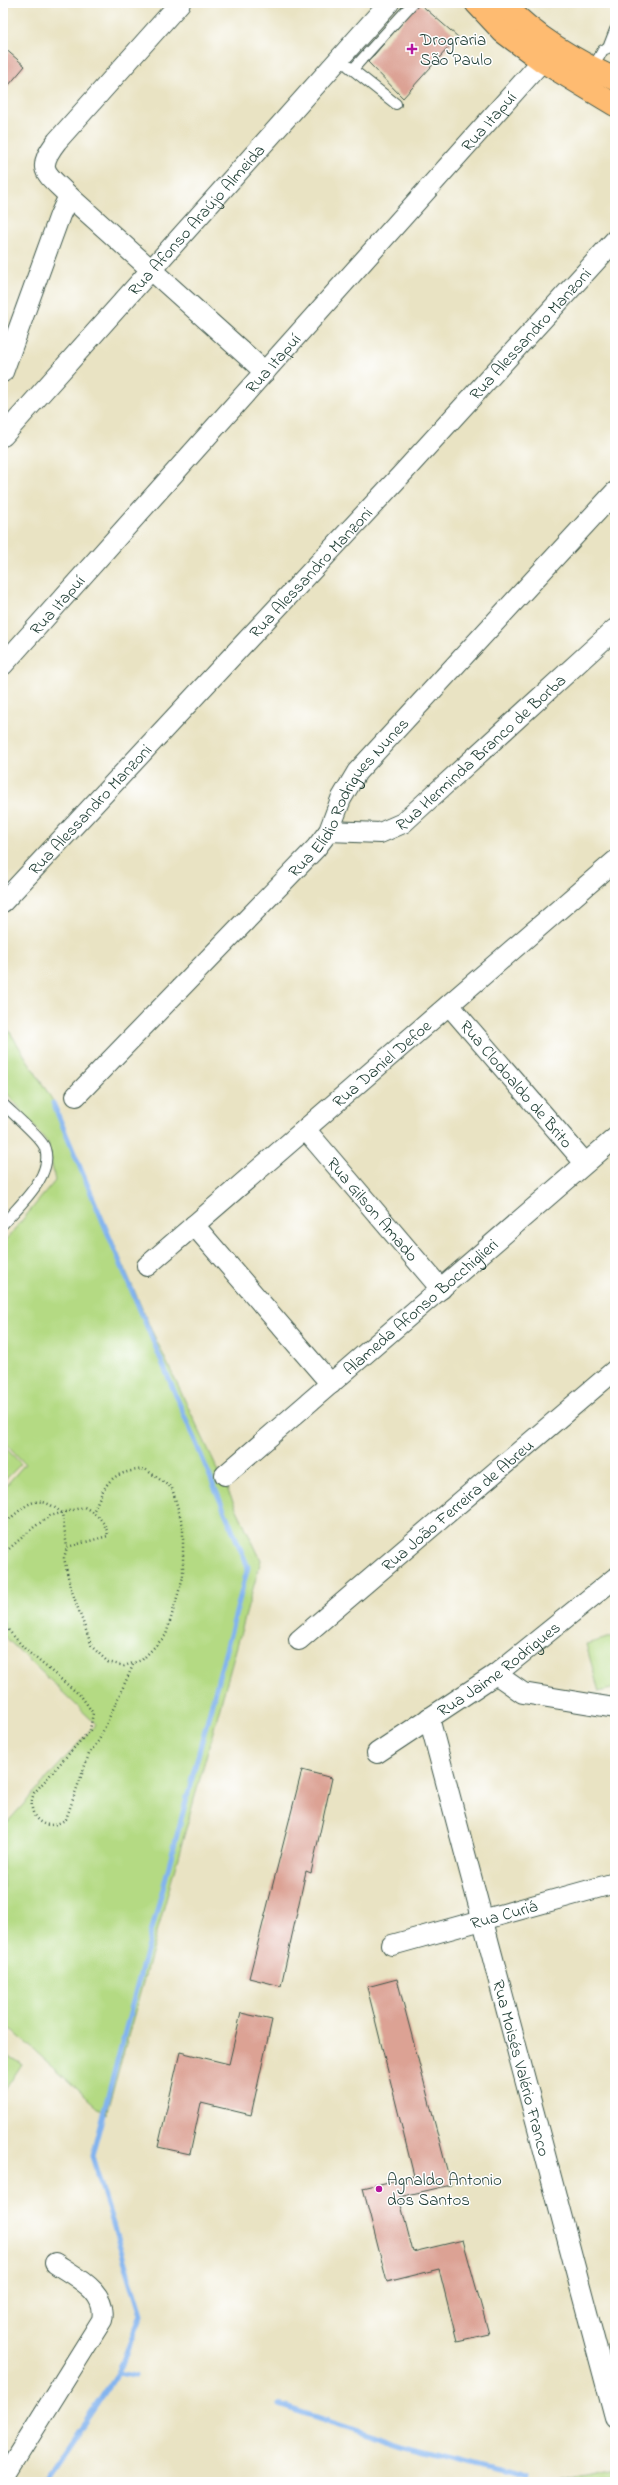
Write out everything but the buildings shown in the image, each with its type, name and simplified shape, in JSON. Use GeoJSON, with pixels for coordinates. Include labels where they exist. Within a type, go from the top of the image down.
{"type":"FeatureCollection","features":[{"type":"Feature","properties":{"kind":"main road"},"geometry":{"type":"LineString","coordinates":[[476,3],[503,32],[542,61],[615,105]]}},
{"type":"Feature","properties":{"kind":"main road"},"geometry":{"type":"LineString","coordinates":[[503,3],[544,39],[593,68],[615,79]]}},
{"type":"Feature","properties":{"kind":"street"},"geometry":{"type":"LineString","coordinates":[[180,3],[57,141],[45,156],[44,166],[47,173],[69,196],[265,372]]}},
{"type":"Feature","properties":{"kind":"street","name":"Rua Afonso Araújo Almeida"},"geometry":{"type":"LineString","coordinates":[[3,436],[151,270],[346,64],[389,3]]}},
{"type":"Feature","properties":{"kind":"street","name":"Rua Itapuí"},"geometry":{"type":"LineString","coordinates":[[3,665],[542,61]]}},
{"type":"Feature","properties":{"kind":"street"},"geometry":{"type":"LineString","coordinates":[[3,372],[60,215],[69,196]]}},
{"type":"Feature","properties":{"kind":"street","name":"Rua Alessandro Manzoni"},"geometry":{"type":"LineString","coordinates":[[3,902],[401,475],[615,240]]}},
{"type":"Feature","properties":{"kind":"street","name":"Rua Elídio Rodrigues Nunes"},"geometry":{"type":"LineString","coordinates":[[76,1096],[192,978],[316,848],[329,831],[340,799],[357,772],[615,492]]}},
{"type":"Feature","properties":{"kind":"street","name":"Rua Herminda Branco de Borba"},"geometry":{"type":"LineString","coordinates":[[329,831],[380,833],[403,824],[615,629]]}},
{"type":"Feature","properties":{"kind":"street","name":"Rua Daniel Defoe"},"geometry":{"type":"LineString","coordinates":[[147,1266],[615,861]]}},
{"type":"Feature","properties":{"kind":"street","name":"Rua Clodoaldo de Brito"},"geometry":{"type":"LineString","coordinates":[[449,1005],[585,1163]]}},
{"type":"Feature","properties":{"kind":"street","name":"Rua Gilson Amado"},"geometry":{"type":"LineString","coordinates":[[305,1129],[441,1289]]}},
{"type":"Feature","properties":{"kind":"street","name":"Alameda Afonso Bocchiglieri"},"geometry":{"type":"LineString","coordinates":[[225,1475],[615,1138]]}},
{"type":"Feature","properties":{"kind":"street"},"geometry":{"type":"LineString","coordinates":[[194,1225],[331,1384]]}},
{"type":"Feature","properties":{"kind":"street","name":"Rua João Ferreira de Abreu"},"geometry":{"type":"LineString","coordinates":[[299,1640],[615,1370]]}},
{"type":"Feature","properties":{"kind":"street","name":"Rua Jaime Rodrigues"},"geometry":{"type":"LineString","coordinates":[[377,1753],[496,1674],[615,1578]]}},
{"type":"Feature","properties":{"kind":"street"},"geometry":{"type":"LineString","coordinates":[[496,1674],[523,1693],[615,1708]]}},
{"type":"Feature","properties":{"kind":"street","name":"Rua Moisés Valério Franco"},"geometry":{"type":"LineString","coordinates":[[429,1718],[482,1921],[614,2407]]}},
{"type":"Feature","properties":{"kind":"street","name":"Rua Curiá"},"geometry":{"type":"LineString","coordinates":[[392,1945],[615,1883]]}},
{"type":"Feature","properties":{"kind":"street"},"geometry":{"type":"LineString","coordinates":[[3,2479],[102,2320],[104,2311],[102,2300],[96,2293],[55,2263]]}},
{"type":"Feature","properties":{"kind":"lane"},"geometry":{"type":"LineString","coordinates":[[396,104],[346,64],[412,3]]}},
{"type":"Feature","properties":{"kind":"lane"},"geometry":{"type":"LineString","coordinates":[[593,68],[603,50],[611,50],[615,30]]}},
{"type":"Feature","properties":{"kind":"lane"},"geometry":{"type":"LineString","coordinates":[[3,1104],[43,1145],[46,1161],[43,1173],[36,1184],[3,1224]]}},
{"type":"Feature","properties":{"kind":"path"},"geometry":{"type":"LineString","coordinates":[[3,1524],[33,1501],[48,1502],[62,1513],[67,1546],[64,1558],[70,1586],[92,1647],[108,1662],[124,1666],[142,1660],[166,1635],[183,1577],[183,1526],[172,1488],[145,1468],[125,1471],[107,1482],[93,1512]]}},
{"type":"Feature","properties":{"kind":"path"},"geometry":{"type":"LineString","coordinates":[[3,1554],[34,1527],[50,1516],[84,1507],[93,1512],[107,1526],[108,1536],[67,1546]]}},
{"type":"Feature","properties":{"kind":"path"},"geometry":{"type":"LineString","coordinates":[[3,1624],[26,1650],[81,1696],[93,1713],[90,1730],[34,1793],[31,1801],[34,1813],[41,1824],[49,1826],[58,1825],[66,1819],[89,1754],[99,1740],[134,1662]]}},
{"type":"Feature","properties":{"kind":"green space"},"geometry":{"type":"Polygon","coordinates":[[[3,1021],[53,1101],[150,1327],[261,1560],[106,2115],[3,2022],[3,1827],[96,1724],[3,1635],[3,1489],[25,1464],[3,1440],[3,1243],[55,1181],[48,1143],[3,1088],[3,1021]]]}},
{"type":"Feature","properties":{"kind":"green space"},"geometry":{"type":"Polygon","coordinates":[[[3,1445],[21,1464],[3,1482],[3,1445]]]}},
{"type":"Feature","properties":{"kind":"green space"},"geometry":{"type":"Polygon","coordinates":[[[615,1636],[615,1688],[599,1692],[586,1644],[615,1636]]]}},
{"type":"Feature","properties":{"kind":"green space"},"geometry":{"type":"Polygon","coordinates":[[[3,2052],[22,2064],[3,2093],[3,2052]]]}},
{"type":"Feature","properties":{"kind":"green space"},"geometry":{"type":"Polygon","coordinates":[[[615,2470],[615,2482],[557,2482],[615,2470]]]}},
{"type":"Feature","properties":{"kind":"waterway"},"geometry":{"type":"LineString","coordinates":[[53,1103],[248,1567],[92,2156],[141,2315],[118,2373]]}},
{"type":"Feature","properties":{"kind":"waterway"},"geometry":{"type":"LineString","coordinates":[[44,2482],[118,2373],[135,2376]]}},
{"type":"Feature","properties":{"kind":"waterway"},"geometry":{"type":"LineString","coordinates":[[279,2405],[404,2446],[525,2478]]}},
{"type":"Feature","properties":{"kind":"place","name":"Drograria São Paulo"},"geometry":{"type":"Point","coordinates":[412,49]}},
{"type":"Feature","properties":{"kind":"place","name":"Agnaldo Antonio dos Santos"},"geometry":{"type":"Point","coordinates":[379,2189]}}]}
